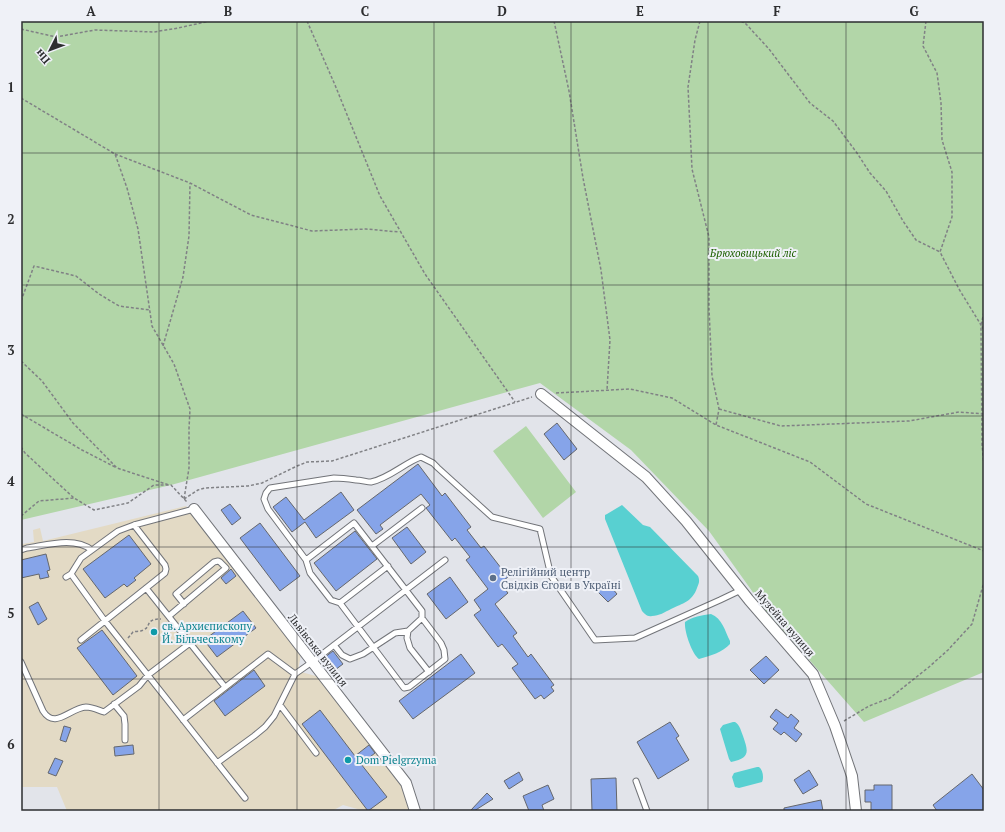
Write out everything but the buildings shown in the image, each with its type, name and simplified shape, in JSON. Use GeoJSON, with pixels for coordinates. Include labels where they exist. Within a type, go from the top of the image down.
{"type":"FeatureCollection","features":[{"type":"Feature","properties":{"kind":"street","name":"Музейна вулиця"},"geometry":{"type":"LineString","coordinates":[[541,394],[646,477],[686,521],[741,590],[813,674],[835,726],[852,776],[856,811]]}},
{"type":"Feature","properties":{"kind":"street","name":"Львівська вулиця"},"geometry":{"type":"LineString","coordinates":[[194,509],[406,783],[415,811]]}},
{"type":"Feature","properties":{"kind":"lane"},"geometry":{"type":"LineString","coordinates":[[306,560],[354,523],[388,566],[422,612],[422,618],[441,643],[444,650],[445,659],[409,687],[404,688],[340,603],[331,600],[310,573],[306,560],[268,509],[264,499],[270,488],[334,478],[345,478],[370,482],[396,472],[411,460],[421,457],[433,463],[492,517],[540,529],[551,576],[594,640],[635,638],[741,590]]}},
{"type":"Feature","properties":{"kind":"lane"},"geometry":{"type":"LineString","coordinates":[[372,546],[422,508]]}},
{"type":"Feature","properties":{"kind":"lane"},"geometry":{"type":"LineString","coordinates":[[194,509],[134,525],[118,531],[81,558],[68,575],[245,798]]}},
{"type":"Feature","properties":{"kind":"lane"},"geometry":{"type":"LineString","coordinates":[[81,640],[165,573],[165,565],[134,525]]}},
{"type":"Feature","properties":{"kind":"lane"},"geometry":{"type":"LineString","coordinates":[[21,550],[69,542],[79,543],[92,550]]}},
{"type":"Feature","properties":{"kind":"lane"},"geometry":{"type":"LineString","coordinates":[[184,604],[176,594],[214,562],[218,560],[226,568]]}},
{"type":"Feature","properties":{"kind":"lane"},"geometry":{"type":"LineString","coordinates":[[217,763],[265,727],[274,716],[295,674],[445,560]]}},
{"type":"Feature","properties":{"kind":"lane"},"geometry":{"type":"LineString","coordinates":[[169,616],[235,561]]}},
{"type":"Feature","properties":{"kind":"lane"},"geometry":{"type":"LineString","coordinates":[[340,603],[388,566]]}},
{"type":"Feature","properties":{"kind":"lane"},"geometry":{"type":"LineString","coordinates":[[146,588],[225,687]]}},
{"type":"Feature","properties":{"kind":"lane"},"geometry":{"type":"LineString","coordinates":[[334,645],[342,655],[350,659],[363,654],[396,633],[408,631],[422,618]]}},
{"type":"Feature","properties":{"kind":"lane"},"geometry":{"type":"LineString","coordinates":[[408,631],[407,638],[410,648],[429,672]]}},
{"type":"Feature","properties":{"kind":"lane"},"geometry":{"type":"LineString","coordinates":[[21,662],[45,714],[52,719],[59,719],[75,710],[86,707],[104,712],[139,686],[148,676],[190,643]]}},
{"type":"Feature","properties":{"kind":"lane"},"geometry":{"type":"LineString","coordinates":[[182,720],[268,654],[295,674]]}},
{"type":"Feature","properties":{"kind":"lane"},"geometry":{"type":"LineString","coordinates":[[114,704],[124,716],[125,740]]}},
{"type":"Feature","properties":{"kind":"lane"},"geometry":{"type":"LineString","coordinates":[[280,705],[316,753]]}},
{"type":"Feature","properties":{"kind":"lane"},"geometry":{"type":"LineString","coordinates":[[636,781],[647,811]]}},
{"type":"Feature","properties":{"kind":"path"},"geometry":{"type":"LineString","coordinates":[[21,29],[56,37],[95,30],[154,32],[210,21]]}},
{"type":"Feature","properties":{"kind":"path"},"geometry":{"type":"LineString","coordinates":[[312,21],[306,21],[335,85],[380,196],[425,274],[515,402]]}},
{"type":"Feature","properties":{"kind":"path"},"geometry":{"type":"LineString","coordinates":[[554,21],[569,91],[583,178],[601,270],[610,340],[607,390]]}},
{"type":"Feature","properties":{"kind":"path"},"geometry":{"type":"LineString","coordinates":[[700,21],[695,40],[688,87],[692,169],[709,238],[709,308],[712,376],[718,409],[716,425]]}},
{"type":"Feature","properties":{"kind":"path"},"geometry":{"type":"LineString","coordinates":[[741,21],[746,24],[769,49],[810,103],[833,121],[857,152],[870,173],[886,191],[902,222],[916,240],[940,252],[959,289],[984,330]]}},
{"type":"Feature","properties":{"kind":"path"},"geometry":{"type":"LineString","coordinates":[[926,21],[923,46],[937,73],[941,103],[942,140],[952,172],[952,217],[940,252]]}},
{"type":"Feature","properties":{"kind":"path"},"geometry":{"type":"LineString","coordinates":[[21,98],[115,154],[190,183],[251,215],[312,231],[366,229],[400,232]]}},
{"type":"Feature","properties":{"kind":"path"},"geometry":{"type":"LineString","coordinates":[[115,154],[127,188],[138,229],[152,326],[174,364],[190,409],[189,468],[184,499]]}},
{"type":"Feature","properties":{"kind":"path"},"geometry":{"type":"LineString","coordinates":[[163,346],[183,277],[189,236],[190,183]]}},
{"type":"Feature","properties":{"kind":"path"},"geometry":{"type":"LineString","coordinates":[[21,301],[34,266],[76,276],[99,294],[119,306],[150,310]]}},
{"type":"Feature","properties":{"kind":"path"},"geometry":{"type":"LineString","coordinates":[[984,312],[981,325],[983,414],[982,445],[984,466]]}},
{"type":"Feature","properties":{"kind":"path"},"geometry":{"type":"LineString","coordinates":[[21,361],[42,381],[73,423],[117,468]]}},
{"type":"Feature","properties":{"kind":"path"},"geometry":{"type":"LineString","coordinates":[[184,499],[198,490],[205,488],[248,486],[262,483],[307,462],[332,461],[541,394],[630,388],[672,398],[716,425],[810,462],[866,504],[984,551]]}},
{"type":"Feature","properties":{"kind":"path"},"geometry":{"type":"LineString","coordinates":[[718,409],[781,426],[909,421],[959,412],[983,414]]}},
{"type":"Feature","properties":{"kind":"path"},"geometry":{"type":"LineString","coordinates":[[21,414],[82,450],[117,468],[171,485],[194,509]]}},
{"type":"Feature","properties":{"kind":"path"},"geometry":{"type":"LineString","coordinates":[[21,447],[25,453],[74,498],[94,510],[128,503],[154,485],[171,485]]}},
{"type":"Feature","properties":{"kind":"path"},"geometry":{"type":"LineString","coordinates":[[21,516],[39,501],[74,498]]}},
{"type":"Feature","properties":{"kind":"path"},"geometry":{"type":"LineString","coordinates":[[835,726],[869,706],[890,698],[948,650],[972,624],[984,582]]}},
{"type":"Feature","properties":{"kind":"path"},"geometry":{"type":"LineString","coordinates":[[123,644],[133,632],[145,629],[152,620],[169,616]]}},
{"type":"Feature","properties":{"kind":"shaded area"},"geometry":{"type":"Polygon","coordinates":[[[186,506],[301,654],[298,671],[319,677],[402,787],[412,811],[362,811],[343,805],[332,811],[67,811],[57,787],[21,787],[21,543],[34,542],[33,530],[40,528],[43,541],[186,506]]]}},
{"type":"Feature","properties":{"kind":"green space","name":"Брюховицький ліс"},"geometry":{"type":"Polygon","coordinates":[[[21,21],[984,21],[984,672],[864,722],[767,612],[709,531],[631,450],[540,383],[171,485],[21,520],[21,21]]]}},
{"type":"Feature","properties":{"kind":"green space"},"geometry":{"type":"Polygon","coordinates":[[[526,426],[576,492],[543,518],[493,451],[526,426]]]}},
{"type":"Feature","properties":{"kind":"water"},"geometry":{"type":"Polygon","coordinates":[[[622,505],[643,525],[650,527],[698,576],[699,582],[695,593],[687,602],[657,615],[649,616],[642,611],[605,519],[605,515],[622,505]]]}},
{"type":"Feature","properties":{"kind":"water"},"geometry":{"type":"Polygon","coordinates":[[[711,614],[718,618],[721,622],[730,644],[712,655],[699,659],[689,642],[685,622],[697,616],[711,614]]]}},
{"type":"Feature","properties":{"kind":"water"},"geometry":{"type":"Polygon","coordinates":[[[733,722],[737,723],[740,728],[747,750],[745,756],[731,762],[720,729],[723,725],[733,722]]]}},
{"type":"Feature","properties":{"kind":"water"},"geometry":{"type":"Polygon","coordinates":[[[757,767],[760,768],[762,772],[762,782],[739,788],[735,787],[732,777],[734,773],[757,767]]]}},
{"type":"Feature","properties":{"kind":"place","name":"Релігійний центр Свідків Єгови в Україні"},"geometry":{"type":"Point","coordinates":[493,578]}},
{"type":"Feature","properties":{"kind":"place","name":"св. Архиєпископу Й. Більчеському"},"geometry":{"type":"Point","coordinates":[154,632]}},
{"type":"Feature","properties":{"kind":"place","name":"Dom Pielgrzyma"},"geometry":{"type":"Point","coordinates":[348,760]}}]}
